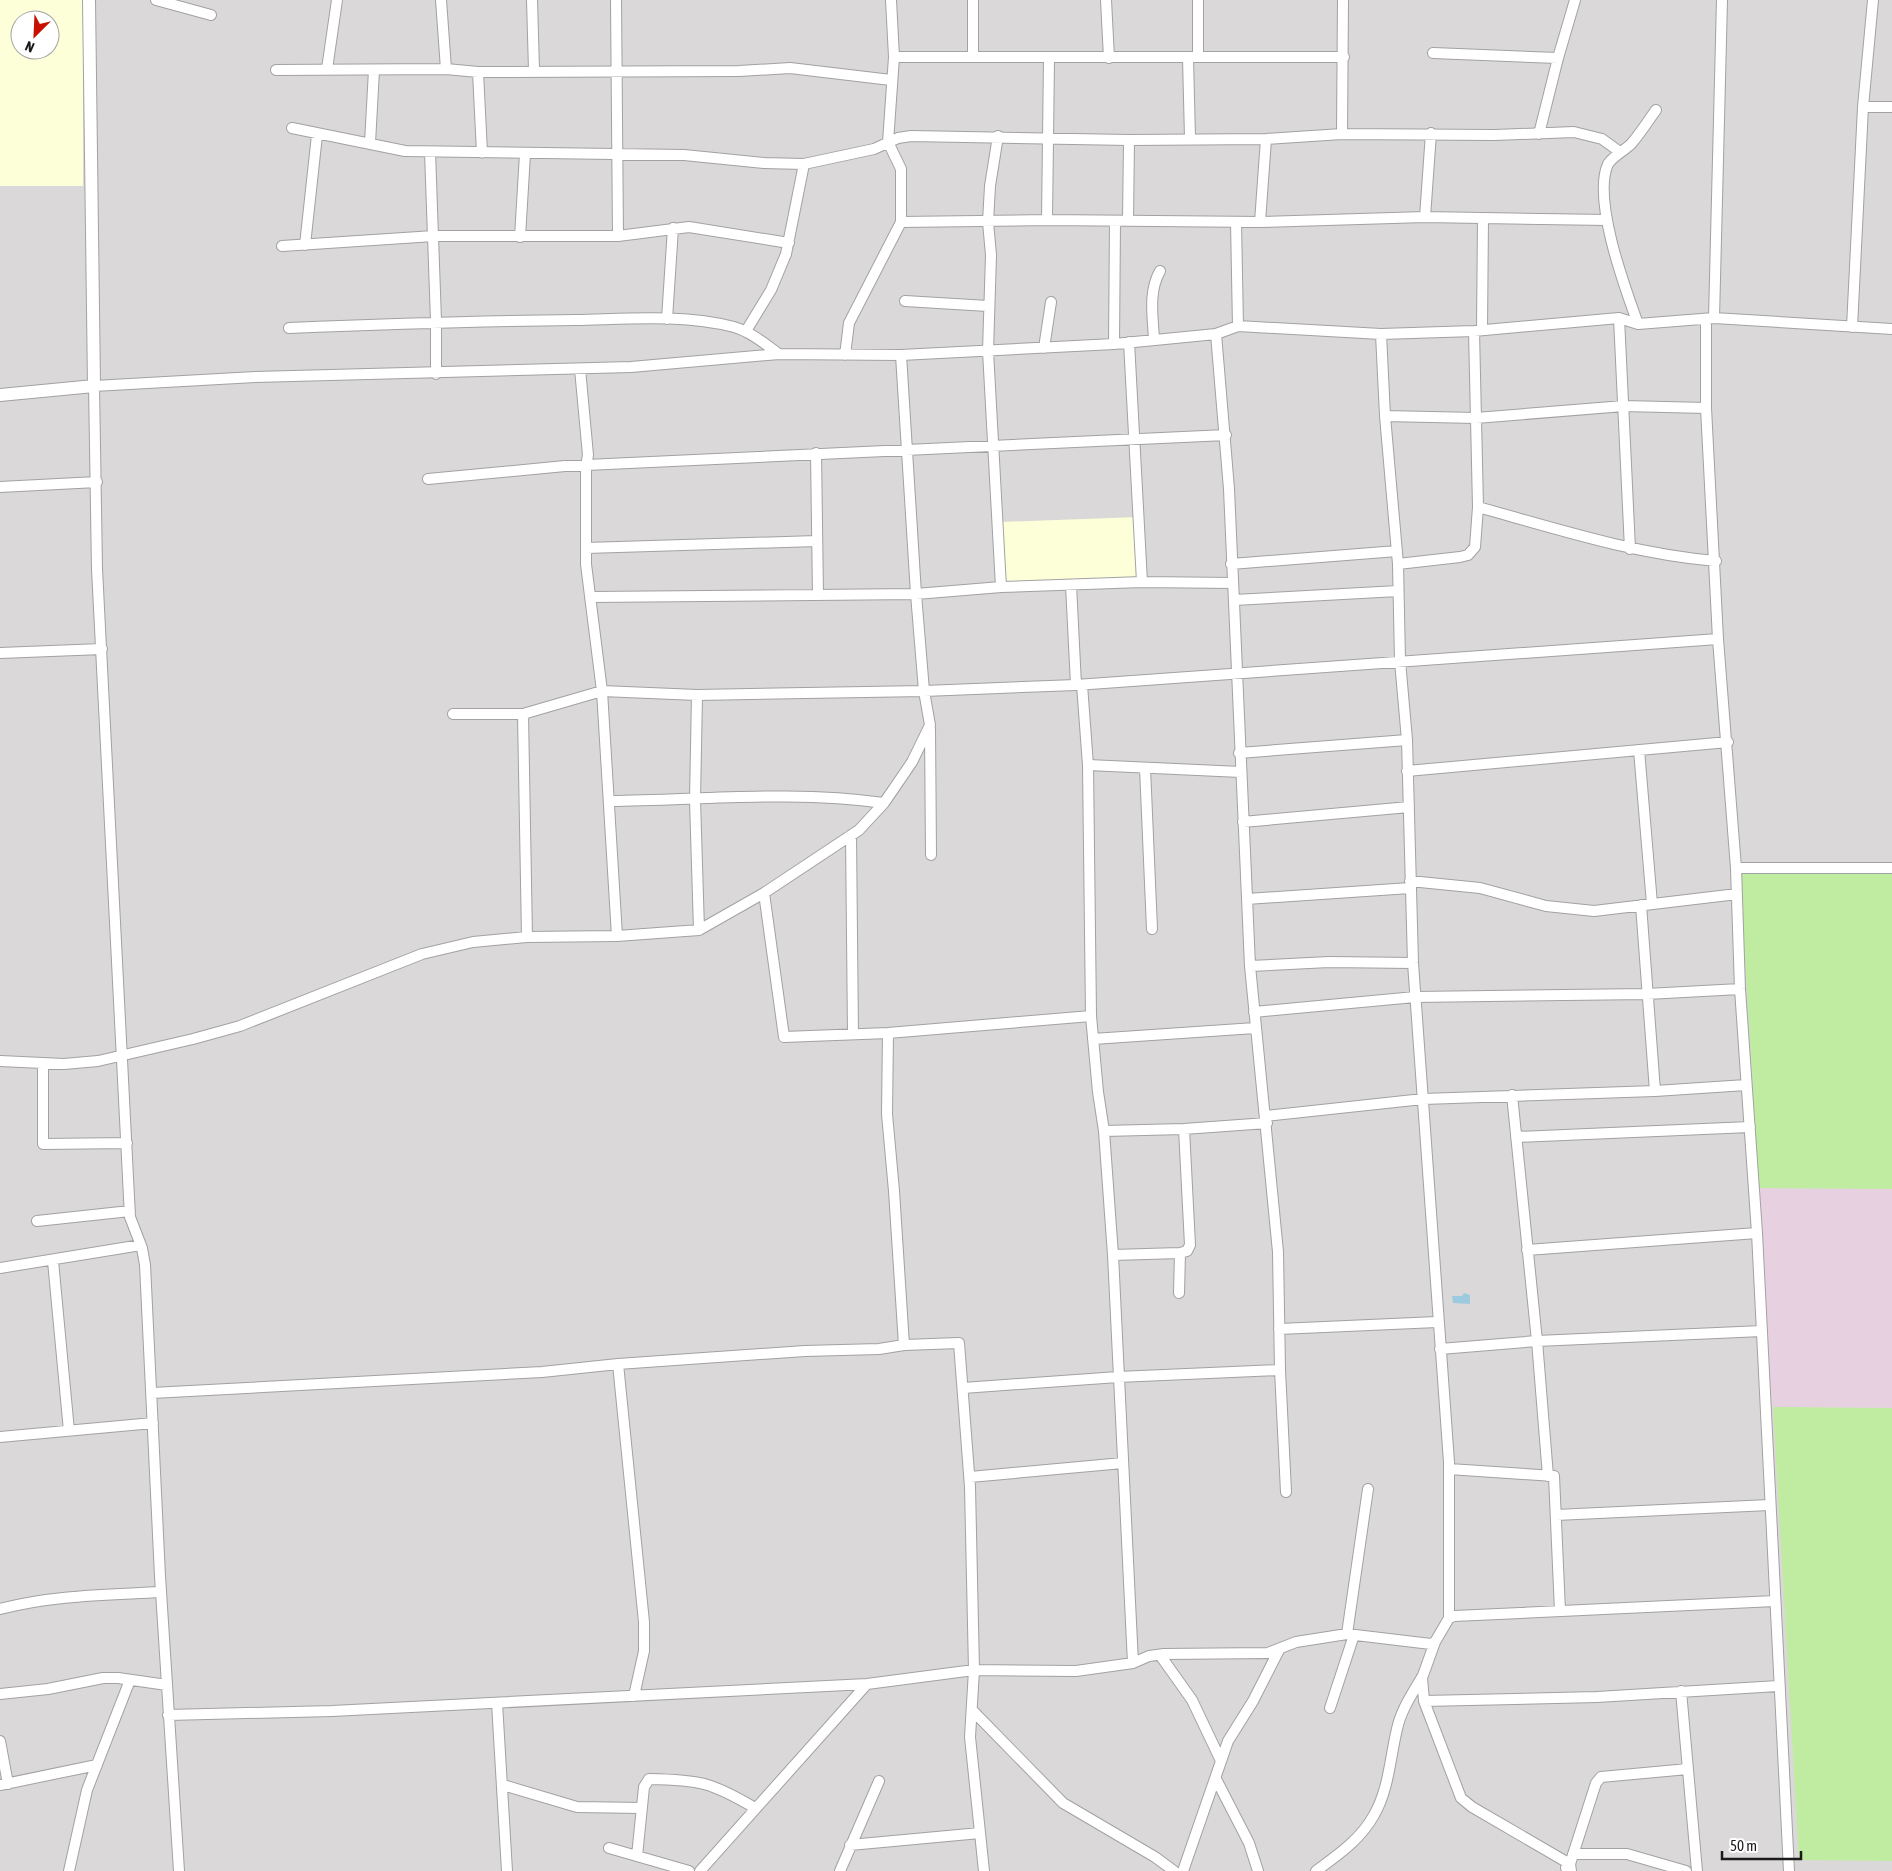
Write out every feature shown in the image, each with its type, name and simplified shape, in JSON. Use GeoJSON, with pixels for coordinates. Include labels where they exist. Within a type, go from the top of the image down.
{"type":"FeatureCollection","features":[{"type":"Feature","properties":{"kind":"street"},"geometry":{"type":"LineString","coordinates":[[89,0],[98,569],[130,1211],[145,1265],[160,1592],[179,1871]]}},
{"type":"Feature","properties":{"kind":"street"},"geometry":{"type":"LineString","coordinates":[[156,0],[211,15]]}},
{"type":"Feature","properties":{"kind":"street"},"geometry":{"type":"LineString","coordinates":[[327,69],[337,0]]}},
{"type":"Feature","properties":{"kind":"street"},"geometry":{"type":"LineString","coordinates":[[441,0],[446,69]]}},
{"type":"Feature","properties":{"kind":"street"},"geometry":{"type":"LineString","coordinates":[[532,0],[534,70]]}},
{"type":"Feature","properties":{"kind":"street"},"geometry":{"type":"LineString","coordinates":[[616,0],[618,236]]}},
{"type":"Feature","properties":{"kind":"street"},"geometry":{"type":"LineString","coordinates":[[845,355],[849,323],[901,222],[901,169],[888,142],[894,58],[891,0]]}},
{"type":"Feature","properties":{"kind":"street"},"geometry":{"type":"LineString","coordinates":[[972,56],[973,0]]}},
{"type":"Feature","properties":{"kind":"street"},"geometry":{"type":"LineString","coordinates":[[1106,0],[1109,58]]}},
{"type":"Feature","properties":{"kind":"street"},"geometry":{"type":"LineString","coordinates":[[1190,138],[1193,58],[1198,0]]}},
{"type":"Feature","properties":{"kind":"street"},"geometry":{"type":"LineString","coordinates":[[1342,134],[1343,0]]}},
{"type":"Feature","properties":{"kind":"street"},"geometry":{"type":"LineString","coordinates":[[1539,134],[1575,0]]}},
{"type":"Feature","properties":{"kind":"street"},"geometry":{"type":"LineString","coordinates":[[1722,0],[1706,408],[1716,561],[1718,639],[1728,742],[1736,868],[1740,989],[1757,1233],[1778,1686],[1789,1871]]}},
{"type":"Feature","properties":{"kind":"street"},"geometry":{"type":"LineString","coordinates":[[1852,327],[1863,107],[1873,0]]}},
{"type":"Feature","properties":{"kind":"street"},"geometry":{"type":"LineString","coordinates":[[1433,53],[1558,58]]}},
{"type":"Feature","properties":{"kind":"street"},"geometry":{"type":"LineString","coordinates":[[894,58],[972,56],[1050,58],[1344,57]]}},
{"type":"Feature","properties":{"kind":"street"},"geometry":{"type":"LineString","coordinates":[[1046,220],[1050,58]]}},
{"type":"Feature","properties":{"kind":"street"},"geometry":{"type":"LineString","coordinates":[[276,70],[446,69],[478,72],[534,70],[739,71],[790,68],[892,80]]}},
{"type":"Feature","properties":{"kind":"street"},"geometry":{"type":"LineString","coordinates":[[370,143],[374,70]]}},
{"type":"Feature","properties":{"kind":"street"},"geometry":{"type":"LineString","coordinates":[[478,72],[482,153]]}},
{"type":"Feature","properties":{"kind":"street"},"geometry":{"type":"LineString","coordinates":[[1863,107],[1892,107]]}},
{"type":"Feature","properties":{"kind":"street"},"geometry":{"type":"LineString","coordinates":[[1638,324],[1617,264],[1607,220],[1604,180],[1609,163],[1630,145],[1656,110]]}},
{"type":"Feature","properties":{"kind":"street"},"geometry":{"type":"LineString","coordinates":[[292,128],[317,135],[370,143],[405,151],[684,155],[764,163],[804,164],[874,149],[888,142],[912,136],[998,136],[1130,140],[1190,138],[1266,139],[1342,134],[1539,134],[1574,132],[1602,139],[1620,152]]}},
{"type":"Feature","properties":{"kind":"street"},"geometry":{"type":"LineString","coordinates":[[1425,217],[1431,133]]}},
{"type":"Feature","properties":{"kind":"street"},"geometry":{"type":"LineString","coordinates":[[305,245],[317,135]]}},
{"type":"Feature","properties":{"kind":"street"},"geometry":{"type":"LineString","coordinates":[[998,136],[990,186],[988,222],[991,255],[988,351],[1001,587]]}},
{"type":"Feature","properties":{"kind":"street"},"geometry":{"type":"LineString","coordinates":[[1260,222],[1266,139]]}},
{"type":"Feature","properties":{"kind":"street"},"geometry":{"type":"LineString","coordinates":[[1128,221],[1130,140]]}},
{"type":"Feature","properties":{"kind":"street"},"geometry":{"type":"LineString","coordinates":[[430,152],[434,236],[436,374]]}},
{"type":"Feature","properties":{"kind":"street"},"geometry":{"type":"LineString","coordinates":[[520,237],[525,154]]}},
{"type":"Feature","properties":{"kind":"street"},"geometry":{"type":"LineString","coordinates":[[746,331],[771,290],[789,243],[804,164]]}},
{"type":"Feature","properties":{"kind":"street"},"geometry":{"type":"LineString","coordinates":[[901,222],[1046,220],[1260,222],[1425,217],[1607,220]]}},
{"type":"Feature","properties":{"kind":"street"},"geometry":{"type":"LineString","coordinates":[[1398,564],[1460,558],[1468,554],[1474,547],[1478,507],[1476,418],[1483,218]]}},
{"type":"Feature","properties":{"kind":"street"},"geometry":{"type":"LineString","coordinates":[[1114,344],[1115,222]]}},
{"type":"Feature","properties":{"kind":"street"},"geometry":{"type":"LineString","coordinates":[[1236,222],[1238,326]]}},
{"type":"Feature","properties":{"kind":"street"},"geometry":{"type":"LineString","coordinates":[[282,246],[434,236],[618,236],[689,227],[789,243]]}},
{"type":"Feature","properties":{"kind":"street"},"geometry":{"type":"LineString","coordinates":[[668,318],[673,228]]}},
{"type":"Feature","properties":{"kind":"street"},"geometry":{"type":"LineString","coordinates":[[1154,340],[1152,294],[1154,281],[1160,271]]}},
{"type":"Feature","properties":{"kind":"street"},"geometry":{"type":"LineString","coordinates":[[906,301],[988,306]]}},
{"type":"Feature","properties":{"kind":"street"},"geometry":{"type":"LineString","coordinates":[[1044,348],[1051,302]]}},
{"type":"Feature","properties":{"kind":"street"},"geometry":{"type":"LineString","coordinates":[[289,328],[436,321],[668,318],[711,322],[746,331],[779,354]]}},
{"type":"Feature","properties":{"kind":"street"},"geometry":{"type":"LineString","coordinates":[[0,395],[94,386],[255,377],[580,369],[631,367],[779,354],[901,355],[1044,348],[1114,344],[1216,334],[1238,326],[1381,334],[1478,330],[1618,318],[1638,324],[1710,318],[1892,329]]}},
{"type":"Feature","properties":{"kind":"street"},"geometry":{"type":"LineString","coordinates":[[1618,318],[1630,549]]}},
{"type":"Feature","properties":{"kind":"street"},"geometry":{"type":"LineString","coordinates":[[1216,334],[1226,435],[1250,966],[1278,1252],[1280,1370],[1286,1492]]}},
{"type":"Feature","properties":{"kind":"street"},"geometry":{"type":"LineString","coordinates":[[1316,1871],[1340,1853],[1364,1830],[1375,1814],[1383,1794],[1403,1709],[1423,1674],[1434,1642],[1449,1618],[1449,1469],[1415,998],[1407,740],[1400,661],[1398,564],[1385,416],[1381,334]]}},
{"type":"Feature","properties":{"kind":"street"},"geometry":{"type":"LineString","coordinates":[[1130,342],[1142,582]]}},
{"type":"Feature","properties":{"kind":"street"},"geometry":{"type":"LineString","coordinates":[[901,355],[916,594],[924,691],[930,725],[932,855]]}},
{"type":"Feature","properties":{"kind":"street"},"geometry":{"type":"LineString","coordinates":[[580,369],[588,455],[586,466],[586,548],[602,691],[610,800],[616,936]]}},
{"type":"Feature","properties":{"kind":"street"},"geometry":{"type":"LineString","coordinates":[[1385,416],[1476,418],[1624,406],[1706,408]]}},
{"type":"Feature","properties":{"kind":"street"},"geometry":{"type":"LineString","coordinates":[[428,480],[565,466],[1226,435]]}},
{"type":"Feature","properties":{"kind":"street"},"geometry":{"type":"LineString","coordinates":[[816,453],[818,595]]}},
{"type":"Feature","properties":{"kind":"street"},"geometry":{"type":"LineString","coordinates":[[0,487],[97,482]]}},
{"type":"Feature","properties":{"kind":"street"},"geometry":{"type":"LineString","coordinates":[[1478,507],[1630,549],[1676,558],[1716,561]]}},
{"type":"Feature","properties":{"kind":"street"},"geometry":{"type":"LineString","coordinates":[[586,548],[817,541]]}},
{"type":"Feature","properties":{"kind":"street"},"geometry":{"type":"LineString","coordinates":[[1231,564],[1397,551]]}},
{"type":"Feature","properties":{"kind":"street"},"geometry":{"type":"LineString","coordinates":[[592,597],[916,594],[1001,587],[1142,582],[1233,583]]}},
{"type":"Feature","properties":{"kind":"street"},"geometry":{"type":"LineString","coordinates":[[1071,585],[1088,765],[1093,1039],[1104,1131],[1113,1256],[1133,1663]]}},
{"type":"Feature","properties":{"kind":"street"},"geometry":{"type":"LineString","coordinates":[[1234,600],[1398,591]]}},
{"type":"Feature","properties":{"kind":"street"},"geometry":{"type":"LineString","coordinates":[[453,714],[523,714],[602,691],[697,695],[924,691],[1079,685],[1718,639]]}},
{"type":"Feature","properties":{"kind":"street"},"geometry":{"type":"LineString","coordinates":[[0,653],[102,649]]}},
{"type":"Feature","properties":{"kind":"street"},"geometry":{"type":"LineString","coordinates":[[697,695],[695,800],[699,930]]}},
{"type":"Feature","properties":{"kind":"street"},"geometry":{"type":"LineString","coordinates":[[523,714],[526,937]]}},
{"type":"Feature","properties":{"kind":"street"},"geometry":{"type":"LineString","coordinates":[[0,1062],[81,1063],[122,1057],[240,1026],[422,954],[473,942],[526,937],[616,936],[699,930],[764,893],[851,836],[884,803],[912,762],[930,725]]}},
{"type":"Feature","properties":{"kind":"street"},"geometry":{"type":"LineString","coordinates":[[1239,753],[1407,740]]}},
{"type":"Feature","properties":{"kind":"street"},"geometry":{"type":"LineString","coordinates":[[1408,772],[1728,742]]}},
{"type":"Feature","properties":{"kind":"street"},"geometry":{"type":"LineString","coordinates":[[1639,750],[1652,904]]}},
{"type":"Feature","properties":{"kind":"street"},"geometry":{"type":"LineString","coordinates":[[1088,765],[1241,772]]}},
{"type":"Feature","properties":{"kind":"street"},"geometry":{"type":"LineString","coordinates":[[1144,768],[1152,929]]}},
{"type":"Feature","properties":{"kind":"street"},"geometry":{"type":"LineString","coordinates":[[610,800],[695,800],[763,796],[852,798],[884,803]]}},
{"type":"Feature","properties":{"kind":"street"},"geometry":{"type":"LineString","coordinates":[[1243,822],[1409,807]]}},
{"type":"Feature","properties":{"kind":"street"},"geometry":{"type":"LineString","coordinates":[[851,836],[853,1034]]}},
{"type":"Feature","properties":{"kind":"street"},"geometry":{"type":"LineString","coordinates":[[1736,868],[1892,868]]}},
{"type":"Feature","properties":{"kind":"street"},"geometry":{"type":"LineString","coordinates":[[1247,899],[1410,884],[1480,888],[1546,906],[1594,911],[1737,894]]}},
{"type":"Feature","properties":{"kind":"street"},"geometry":{"type":"LineString","coordinates":[[764,893],[784,1038],[888,1033],[1092,1016]]}},
{"type":"Feature","properties":{"kind":"street"},"geometry":{"type":"LineString","coordinates":[[1641,906],[1655,1091]]}},
{"type":"Feature","properties":{"kind":"street"},"geometry":{"type":"LineString","coordinates":[[1250,966],[1329,962],[1413,963]]}},
{"type":"Feature","properties":{"kind":"street"},"geometry":{"type":"LineString","coordinates":[[1254,1012],[1415,998],[1647,994],[1740,989]]}},
{"type":"Feature","properties":{"kind":"street"},"geometry":{"type":"LineString","coordinates":[[1093,1039],[1255,1028]]}},
{"type":"Feature","properties":{"kind":"street"},"geometry":{"type":"LineString","coordinates":[[888,1033],[887,1114],[904,1345]]}},
{"type":"Feature","properties":{"kind":"street"},"geometry":{"type":"LineString","coordinates":[[43,1063],[43,1144],[127,1143]]}},
{"type":"Feature","properties":{"kind":"street"},"geometry":{"type":"LineString","coordinates":[[1104,1131],[1184,1129],[1422,1099],[1655,1091],[1746,1085]]}},
{"type":"Feature","properties":{"kind":"street"},"geometry":{"type":"LineString","coordinates":[[1512,1095],[1537,1341],[1548,1476]]}},
{"type":"Feature","properties":{"kind":"street"},"geometry":{"type":"LineString","coordinates":[[1516,1137],[1750,1127]]}},
{"type":"Feature","properties":{"kind":"street"},"geometry":{"type":"LineString","coordinates":[[1113,1256],[1180,1253],[1186,1251],[1190,1245],[1184,1129]]}},
{"type":"Feature","properties":{"kind":"street"},"geometry":{"type":"LineString","coordinates":[[36,1221],[130,1211]]}},
{"type":"Feature","properties":{"kind":"street"},"geometry":{"type":"LineString","coordinates":[[1527,1250],[1757,1233]]}},
{"type":"Feature","properties":{"kind":"street"},"geometry":{"type":"LineString","coordinates":[[0,1268],[47,1260],[53,1261],[141,1245]]}},
{"type":"Feature","properties":{"kind":"street"},"geometry":{"type":"LineString","coordinates":[[1179,1293],[1180,1253]]}},
{"type":"Feature","properties":{"kind":"street"},"geometry":{"type":"LineString","coordinates":[[53,1261],[69,1431]]}},
{"type":"Feature","properties":{"kind":"street"},"geometry":{"type":"LineString","coordinates":[[1279,1329],[1437,1322]]}},
{"type":"Feature","properties":{"kind":"street"},"geometry":{"type":"LineString","coordinates":[[1440,1350],[1537,1341],[1762,1331]]}},
{"type":"Feature","properties":{"kind":"street"},"geometry":{"type":"LineString","coordinates":[[152,1394],[542,1372],[618,1364],[959,1343],[970,1477],[974,1670],[970,1736],[971,1760],[984,1871]]}},
{"type":"Feature","properties":{"kind":"street"},"geometry":{"type":"LineString","coordinates":[[618,1364],[644,1622],[644,1651],[634,1696]]}},
{"type":"Feature","properties":{"kind":"street"},"geometry":{"type":"LineString","coordinates":[[963,1388],[1118,1377],[1280,1370]]}},
{"type":"Feature","properties":{"kind":"street"},"geometry":{"type":"LineString","coordinates":[[0,1437],[153,1423]]}},
{"type":"Feature","properties":{"kind":"street"},"geometry":{"type":"LineString","coordinates":[[970,1477],[1123,1463]]}},
{"type":"Feature","properties":{"kind":"street"},"geometry":{"type":"LineString","coordinates":[[1449,1469],[1554,1476],[1560,1611]]}},
{"type":"Feature","properties":{"kind":"street"},"geometry":{"type":"LineString","coordinates":[[1330,1708],[1351,1634],[1368,1489]]}},
{"type":"Feature","properties":{"kind":"street"},"geometry":{"type":"LineString","coordinates":[[1556,1515],[1769,1504]]}},
{"type":"Feature","properties":{"kind":"street"},"geometry":{"type":"LineString","coordinates":[[0,1609],[26,1602],[63,1598],[160,1592]]}},
{"type":"Feature","properties":{"kind":"street"},"geometry":{"type":"LineString","coordinates":[[1449,1618],[1454,1616],[1775,1602]]}},
{"type":"Feature","properties":{"kind":"street"},"geometry":{"type":"LineString","coordinates":[[168,1715],[332,1711],[867,1684],[974,1670],[1076,1671],[1133,1663],[1160,1655],[1268,1653],[1296,1642],[1351,1634],[1426,1644],[1434,1642]]}},
{"type":"Feature","properties":{"kind":"street"},"geometry":{"type":"LineString","coordinates":[[1183,1871],[1228,1741],[1253,1701],[1279,1650]]}},
{"type":"Feature","properties":{"kind":"street"},"geometry":{"type":"LineString","coordinates":[[1160,1655],[1192,1700],[1221,1761]]}},
{"type":"Feature","properties":{"kind":"street"},"geometry":{"type":"LineString","coordinates":[[1423,1674],[1424,1701],[1461,1798],[1568,1869],[1596,1783],[1601,1777],[1688,1769]]}},
{"type":"Feature","properties":{"kind":"street"},"geometry":{"type":"LineString","coordinates":[[0,1694],[48,1689],[103,1678],[167,1685]]}},
{"type":"Feature","properties":{"kind":"street"},"geometry":{"type":"LineString","coordinates":[[69,1871],[87,1790],[130,1680]]}},
{"type":"Feature","properties":{"kind":"street"},"geometry":{"type":"LineString","coordinates":[[700,1871],[867,1684]]}},
{"type":"Feature","properties":{"kind":"street"},"geometry":{"type":"LineString","coordinates":[[1424,1701],[1597,1697],[1778,1686]]}},
{"type":"Feature","properties":{"kind":"street"},"geometry":{"type":"LineString","coordinates":[[1680,1691],[1697,1871]]}},
{"type":"Feature","properties":{"kind":"street"},"geometry":{"type":"LineString","coordinates":[[497,1703],[507,1871]]}},
{"type":"Feature","properties":{"kind":"street"},"geometry":{"type":"LineString","coordinates":[[972,1710],[1064,1803],[1155,1857],[1174,1871]]}},
{"type":"Feature","properties":{"kind":"street"},"geometry":{"type":"LineString","coordinates":[[0,1741],[4,1784],[97,1766]]}},
{"type":"Feature","properties":{"kind":"street"},"geometry":{"type":"LineString","coordinates":[[637,1856],[644,1787],[649,1779],[693,1780],[711,1784],[755,1808]]}},
{"type":"Feature","properties":{"kind":"street"},"geometry":{"type":"LineString","coordinates":[[1216,1779],[1249,1843],[1258,1871]]}},
{"type":"Feature","properties":{"kind":"street"},"geometry":{"type":"LineString","coordinates":[[840,1871],[879,1781]]}},
{"type":"Feature","properties":{"kind":"street"},"geometry":{"type":"LineString","coordinates":[[503,1785],[577,1807],[641,1808]]}},
{"type":"Feature","properties":{"kind":"street"},"geometry":{"type":"LineString","coordinates":[[850,1845],[980,1833]]}},
{"type":"Feature","properties":{"kind":"street"},"geometry":{"type":"LineString","coordinates":[[609,1848],[689,1871]]}},
{"type":"Feature","properties":{"kind":"street"},"geometry":{"type":"LineString","coordinates":[[1573,1854],[1627,1854],[1686,1871]]}},
{"type":"Feature","properties":{"kind":"shaded area"},"geometry":{"type":"Polygon","coordinates":[[[0,0],[1892,0],[1892,1871],[0,1871],[0,0]]]}},
{"type":"Feature","properties":{"kind":"shaded area"},"geometry":{"type":"Polygon","coordinates":[[[0,0],[83,0],[83,186],[0,186],[0,0]]]}},
{"type":"Feature","properties":{"kind":"shaded area"},"geometry":{"type":"Polygon","coordinates":[[[1138,517],[1142,582],[1001,587],[1000,522],[1138,517]]]}},
{"type":"Feature","properties":{"kind":"shaded area"},"geometry":{"type":"Polygon","coordinates":[[[1759,1188],[1892,1189],[1892,1861],[1799,1860],[1759,1188]]]}},
{"type":"Feature","properties":{"kind":"green space"},"geometry":{"type":"Polygon","coordinates":[[[1740,872],[1892,873],[1892,1189],[1759,1188],[1740,872]]]}},
{"type":"Feature","properties":{"kind":"green space"},"geometry":{"type":"Polygon","coordinates":[[[1773,1407],[1892,1408],[1892,1861],[1799,1860],[1773,1407]]]}},
{"type":"Feature","properties":{"kind":"water"},"geometry":{"type":"Polygon","coordinates":[[[1464,1293],[1470,1295],[1470,1304],[1453,1303],[1452,1296],[1462,1296],[1464,1293]]]}}]}
